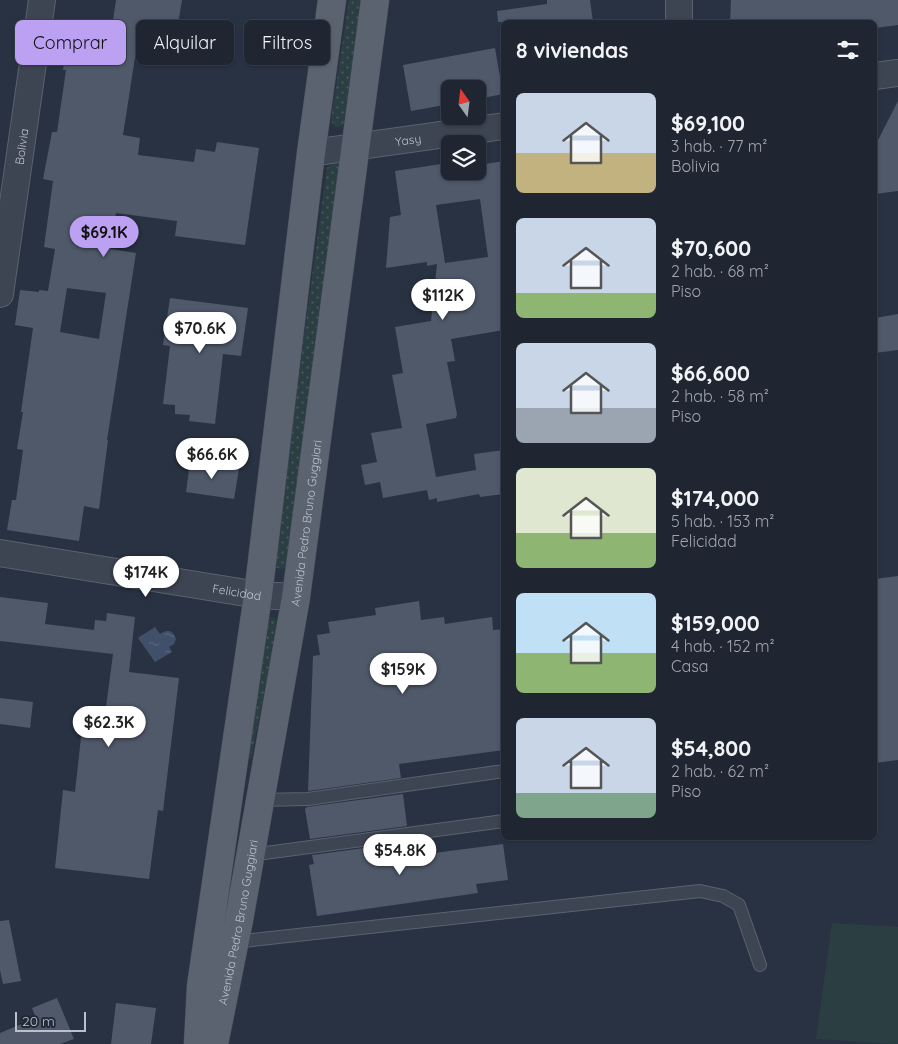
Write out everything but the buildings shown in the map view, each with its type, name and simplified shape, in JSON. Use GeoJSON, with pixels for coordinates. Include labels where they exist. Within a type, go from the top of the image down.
{"type":"FeatureCollection","features":[{"type":"Feature","properties":{"kind":"main road","name":"Avenida Pedro Bruno Guggiari"},"geometry":{"type":"LineString","coordinates":[[198,1044],[201,986],[258,595],[311,153],[332,0]]}},
{"type":"Feature","properties":{"kind":"main road","name":"Avenida Pedro Bruno Guggiari"},"geometry":{"type":"LineString","coordinates":[[214,1044],[296,598],[375,0]]}},
{"type":"Feature","properties":{"kind":"street","name":"Bolivia"},"geometry":{"type":"LineString","coordinates":[[1,283],[42,0]]}},
{"type":"Feature","properties":{"kind":"street"},"geometry":{"type":"LineString","coordinates":[[679,0],[679,20]]}},
{"type":"Feature","properties":{"kind":"street"},"geometry":{"type":"LineString","coordinates":[[877,76],[898,73]]}},
{"type":"Feature","properties":{"kind":"street","name":"Yasy"},"geometry":{"type":"LineString","coordinates":[[311,153],[501,126]]}},
{"type":"Feature","properties":{"kind":"street","name":"Felicidad"},"geometry":{"type":"LineString","coordinates":[[0,553],[258,595],[296,598]]}},
{"type":"Feature","properties":{"kind":"lane"},"geometry":{"type":"LineString","coordinates":[[260,800],[308,799],[501,771]]}},
{"type":"Feature","properties":{"kind":"lane"},"geometry":{"type":"LineString","coordinates":[[250,855],[501,821]]}},
{"type":"Feature","properties":{"kind":"lane"},"geometry":{"type":"LineString","coordinates":[[234,942],[700,891],[723,896],[739,905],[760,964]]}},
{"type":"Feature","properties":{"kind":"green space"},"geometry":{"type":"Polygon","coordinates":[[[349,0],[362,0],[344,122],[342,126],[335,127],[331,120],[349,0]]]}},
{"type":"Feature","properties":{"kind":"green space"},"geometry":{"type":"Polygon","coordinates":[[[336,163],[340,170],[286,565],[285,568],[281,569],[274,567],[273,563],[327,168],[336,163]]]}},
{"type":"Feature","properties":{"kind":"green space"},"geometry":{"type":"Polygon","coordinates":[[[267,618],[275,618],[278,623],[251,758],[247,758],[267,618]]]}},
{"type":"Feature","properties":{"kind":"green space"},"geometry":{"type":"Polygon","coordinates":[[[832,923],[898,927],[898,1044],[816,1039],[832,923]]]}},
{"type":"Feature","properties":{"kind":"water"},"geometry":{"type":"Polygon","coordinates":[[[155,627],[160,634],[165,631],[171,632],[176,639],[174,644],[169,647],[172,652],[155,662],[138,638],[155,627]]]}}]}
